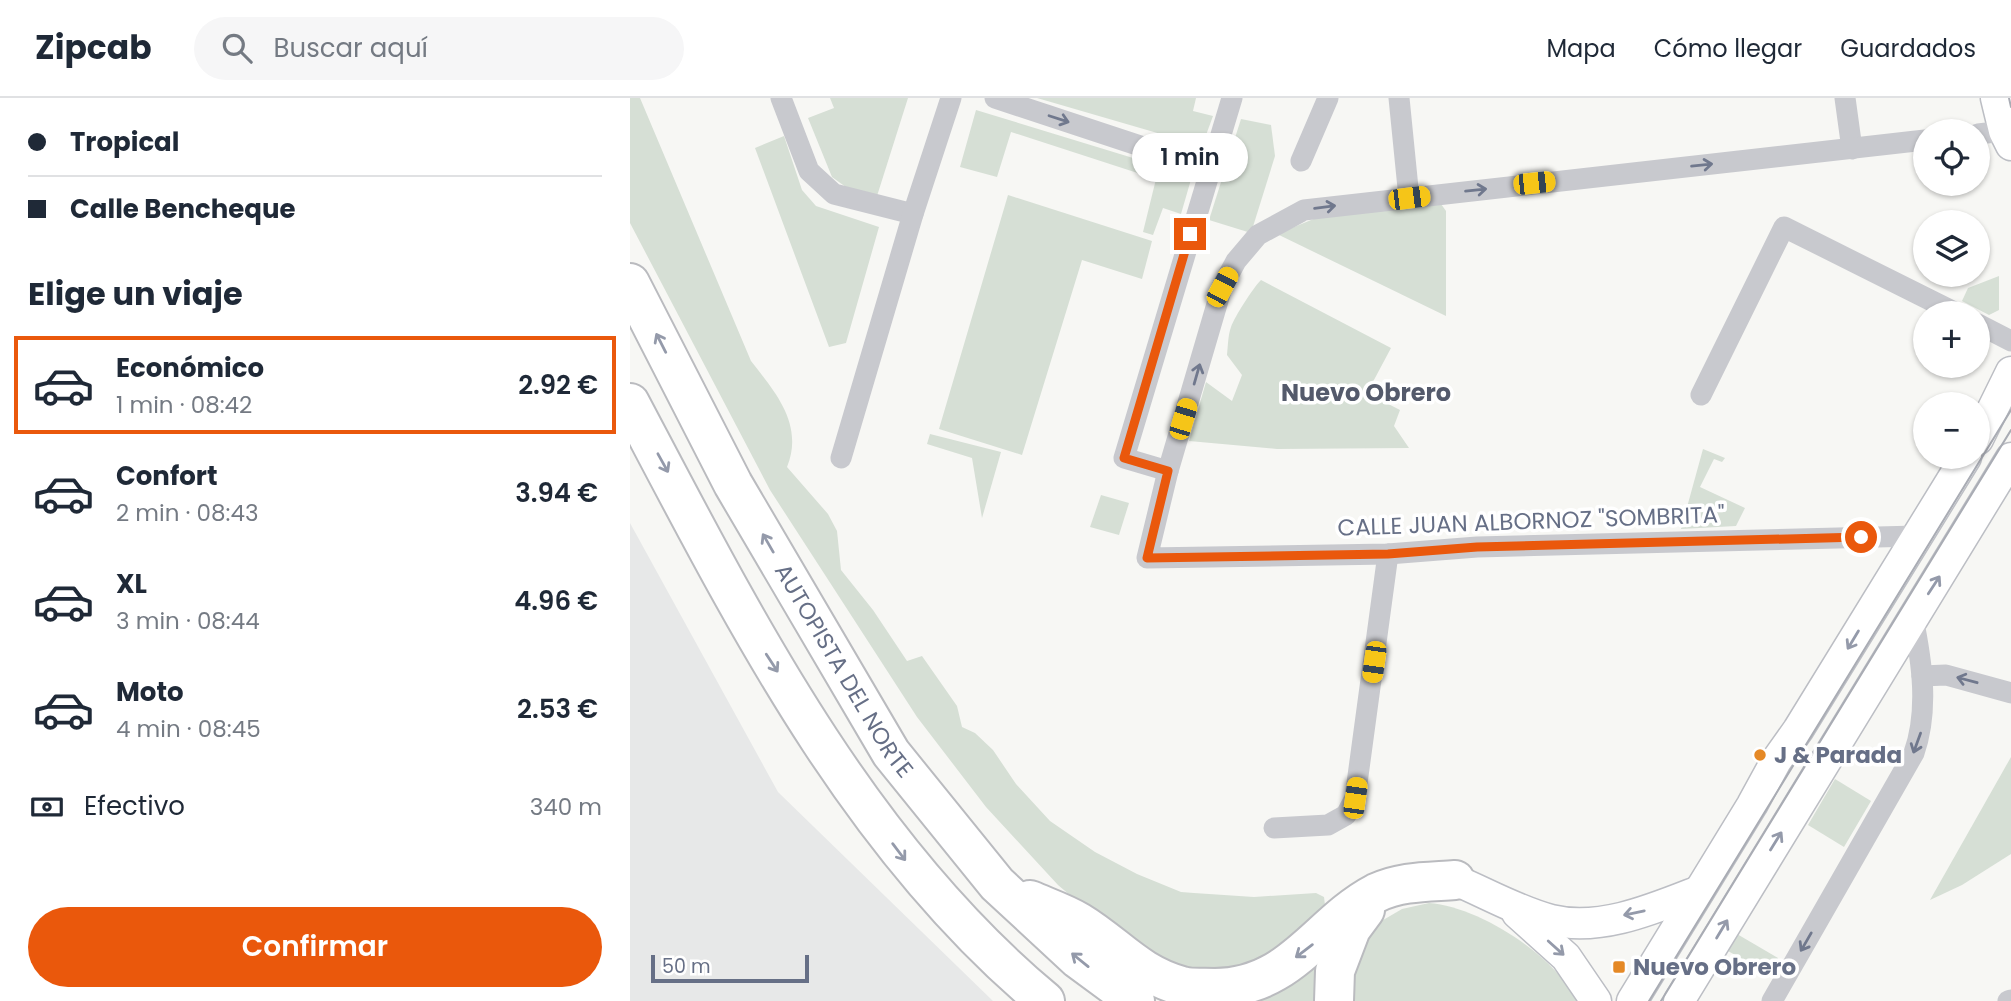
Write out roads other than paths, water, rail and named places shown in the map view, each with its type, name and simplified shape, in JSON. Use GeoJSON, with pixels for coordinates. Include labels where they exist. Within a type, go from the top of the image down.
{"type":"FeatureCollection","features":[{"type":"Feature","properties":{"kind":"highway","name":"AUTOPISTA DEL NORTE"},"geometry":{"type":"LineString","coordinates":[[630,283],[733,484],[891,753],[997,884],[1078,959],[1135,1001]]}},
{"type":"Feature","properties":{"kind":"highway"},"geometry":{"type":"LineString","coordinates":[[632,409],[762,648],[848,782],[901,855],[949,911],[1008,970],[1045,1001]]}},
{"type":"Feature","properties":{"kind":"highway"},"geometry":{"type":"LineString","coordinates":[[997,884],[1078,922],[1151,976],[1185,987],[1232,988],[1268,976],[1310,948],[1340,918],[1376,894],[1406,883],[1455,880]]}},
{"type":"Feature","properties":{"kind":"highway"},"geometry":{"type":"LineString","coordinates":[[1334,1001],[1335,971],[1339,960],[1352,929],[1376,894]]}},
{"type":"Feature","properties":{"kind":"main road"},"geometry":{"type":"LineString","coordinates":[[1996,98],[1998,136]]}},
{"type":"Feature","properties":{"kind":"main road"},"geometry":{"type":"LineString","coordinates":[[1990,415],[2011,372]]}},
{"type":"Feature","properties":{"kind":"main road"},"geometry":{"type":"LineString","coordinates":[[1679,1001],[2011,458]]}},
{"type":"Feature","properties":{"kind":"main road"},"geometry":{"type":"LineString","coordinates":[[1632,1001],[1776,761],[1798,730],[1959,469]]}},
{"type":"Feature","properties":{"kind":"main road"},"geometry":{"type":"LineString","coordinates":[[1455,880],[1551,920],[1588,923],[1650,910],[1699,891]]}},
{"type":"Feature","properties":{"kind":"main road"},"geometry":{"type":"LineString","coordinates":[[1506,903],[1566,957],[1596,1001]]}},
{"type":"Feature","properties":{"kind":"street"},"geometry":{"type":"LineString","coordinates":[[781,98],[809,171],[834,194],[913,214]]}},
{"type":"Feature","properties":{"kind":"street"},"geometry":{"type":"LineString","coordinates":[[841,458],[913,214],[951,98]]}},
{"type":"Feature","properties":{"kind":"street"},"geometry":{"type":"LineString","coordinates":[[995,98],[1210,169]]}},
{"type":"Feature","properties":{"kind":"street"},"geometry":{"type":"LineString","coordinates":[[1232,98],[1124,458],[1168,471],[1222,287],[1236,261],[1258,235],[1304,210],[1913,141]]}},
{"type":"Feature","properties":{"kind":"street"},"geometry":{"type":"LineString","coordinates":[[1301,161],[1328,98]]}},
{"type":"Feature","properties":{"kind":"street"},"geometry":{"type":"LineString","coordinates":[[1399,98],[1409,198]]}},
{"type":"Feature","properties":{"kind":"street"},"geometry":{"type":"LineString","coordinates":[[1845,98],[1852,149]]}},
{"type":"Feature","properties":{"kind":"street"},"geometry":{"type":"LineString","coordinates":[[1701,396],[1784,226],[1932,301]]}},
{"type":"Feature","properties":{"kind":"street"},"geometry":{"type":"LineString","coordinates":[[1990,330],[2011,341]]}},
{"type":"Feature","properties":{"kind":"street","name":"CALLE JUAN ALBORNOZ \"SOMBRITA\""},"geometry":{"type":"LineString","coordinates":[[1168,471],[1147,558],[1388,554],[1477,547],[1917,536]]}},
{"type":"Feature","properties":{"kind":"street"},"geometry":{"type":"LineString","coordinates":[[1274,828],[1328,825],[1346,815],[1355,798],[1388,554]]}},
{"type":"Feature","properties":{"kind":"street"},"geometry":{"type":"LineString","coordinates":[[1772,1001],[1914,753],[1921,733],[1922,676],[1913,618]]}},
{"type":"Feature","properties":{"kind":"street"},"geometry":{"type":"LineString","coordinates":[[1922,676],[1946,675],[2011,693]]}},
{"type":"Feature","properties":{"kind":"tram line"},"geometry":{"type":"LineString","coordinates":[[2009,98],[2011,107]]}},
{"type":"Feature","properties":{"kind":"tram line"},"geometry":{"type":"LineString","coordinates":[[1649,1001],[2011,410]]}},
{"type":"Feature","properties":{"kind":"tram line"},"geometry":{"type":"LineString","coordinates":[[1661,1001],[2011,430]]}},
{"type":"Feature","properties":{"kind":"place","name":"J & Parada"},"geometry":{"type":"Point","coordinates":[1760,755]}},
{"type":"Feature","properties":{"kind":"place","name":"Nuevo Obrero"},"geometry":{"type":"Point","coordinates":[1619,967]}},
{"type":"Feature","properties":{"kind":"district","name":"Nuevo Obrero"},"geometry":{"type":"Point","coordinates":[1366,393]}}]}
